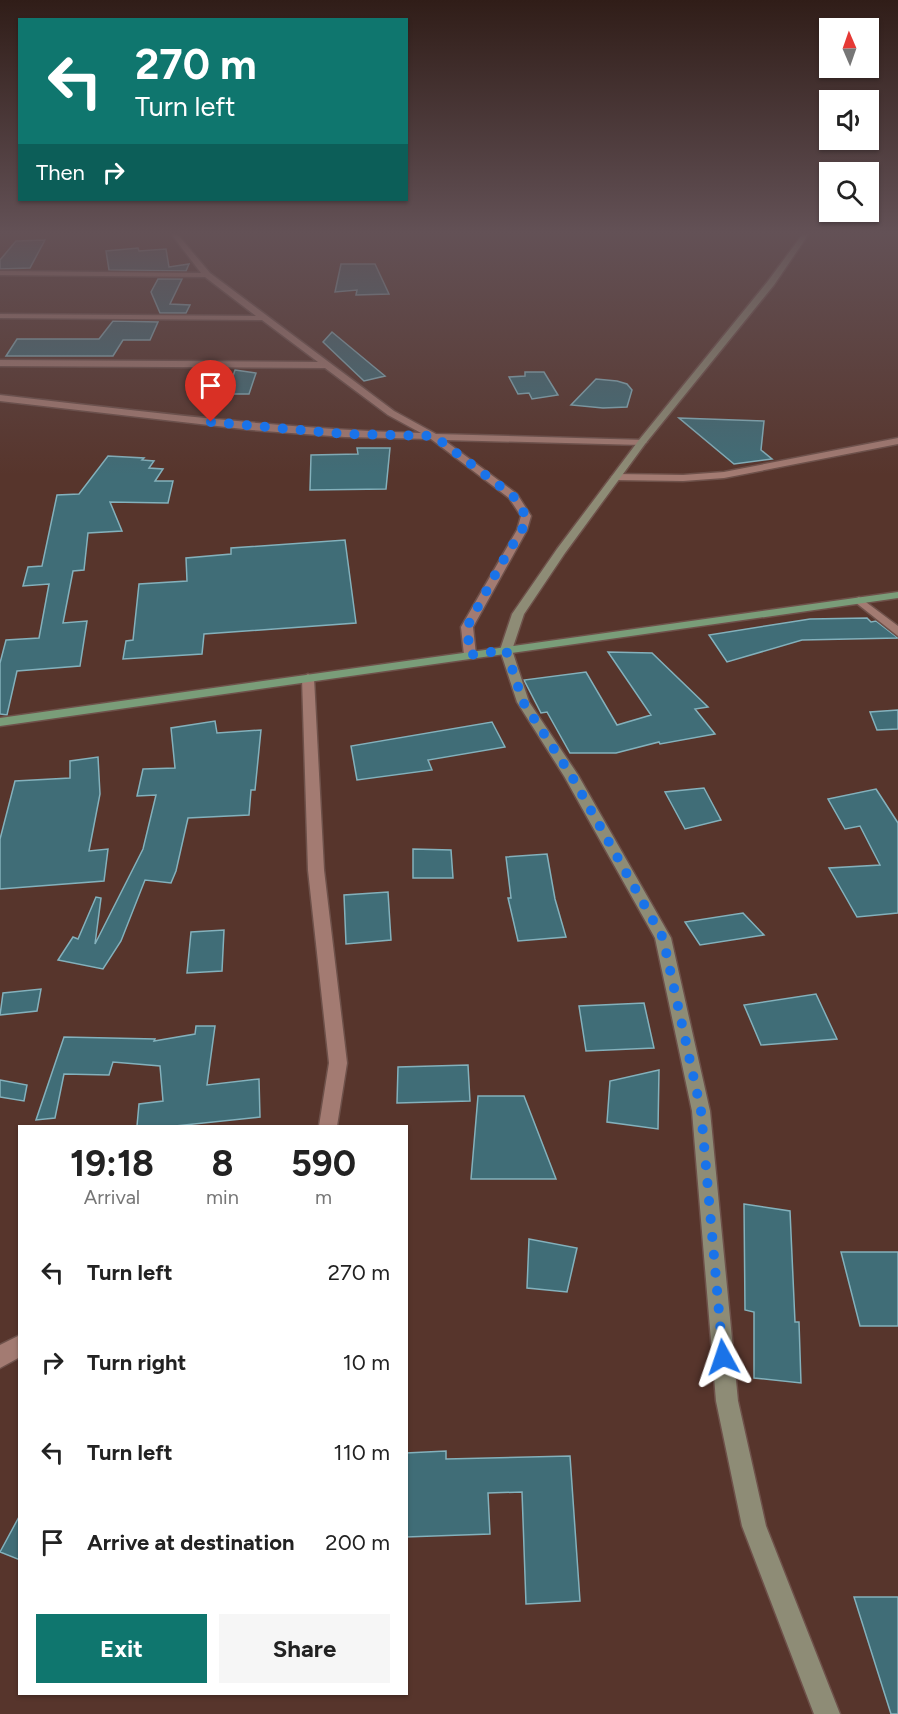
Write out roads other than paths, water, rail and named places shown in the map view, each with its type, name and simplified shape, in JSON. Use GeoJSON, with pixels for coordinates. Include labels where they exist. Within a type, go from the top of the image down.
{"type":"FeatureCollection","features":[{"type":"Feature","properties":{"kind":"main road"},"geometry":{"type":"LineString","coordinates":[[0,723],[898,595]]}},
{"type":"Feature","properties":{"kind":"street"},"geometry":{"type":"LineString","coordinates":[[259,315],[391,413],[434,436],[513,496],[526,516],[522,530],[467,627],[470,655]]}},
{"type":"Feature","properties":{"kind":"street"},"geometry":{"type":"LineString","coordinates":[[745,315],[642,442],[518,614],[506,650],[523,702],[571,775],[663,938],[701,1111],[727,1401],[754,1526],[827,1714]]}},
{"type":"Feature","properties":{"kind":"street"},"geometry":{"type":"LineString","coordinates":[[0,316],[263,318]]}},
{"type":"Feature","properties":{"kind":"street"},"geometry":{"type":"LineString","coordinates":[[0,363],[326,365]]}},
{"type":"Feature","properties":{"kind":"street"},"geometry":{"type":"LineString","coordinates":[[0,398],[252,427],[345,434],[642,442]]}},
{"type":"Feature","properties":{"kind":"street"},"geometry":{"type":"LineString","coordinates":[[616,477],[683,478],[724,474],[898,441]]}},
{"type":"Feature","properties":{"kind":"street"},"geometry":{"type":"LineString","coordinates":[[859,600],[898,632]]}},
{"type":"Feature","properties":{"kind":"street"},"geometry":{"type":"LineString","coordinates":[[308,678],[316,870],[338,1063],[328,1125]]}},
{"type":"Feature","properties":{"kind":"street"},"geometry":{"type":"LineString","coordinates":[[0,1357],[18,1346]]}}]}
